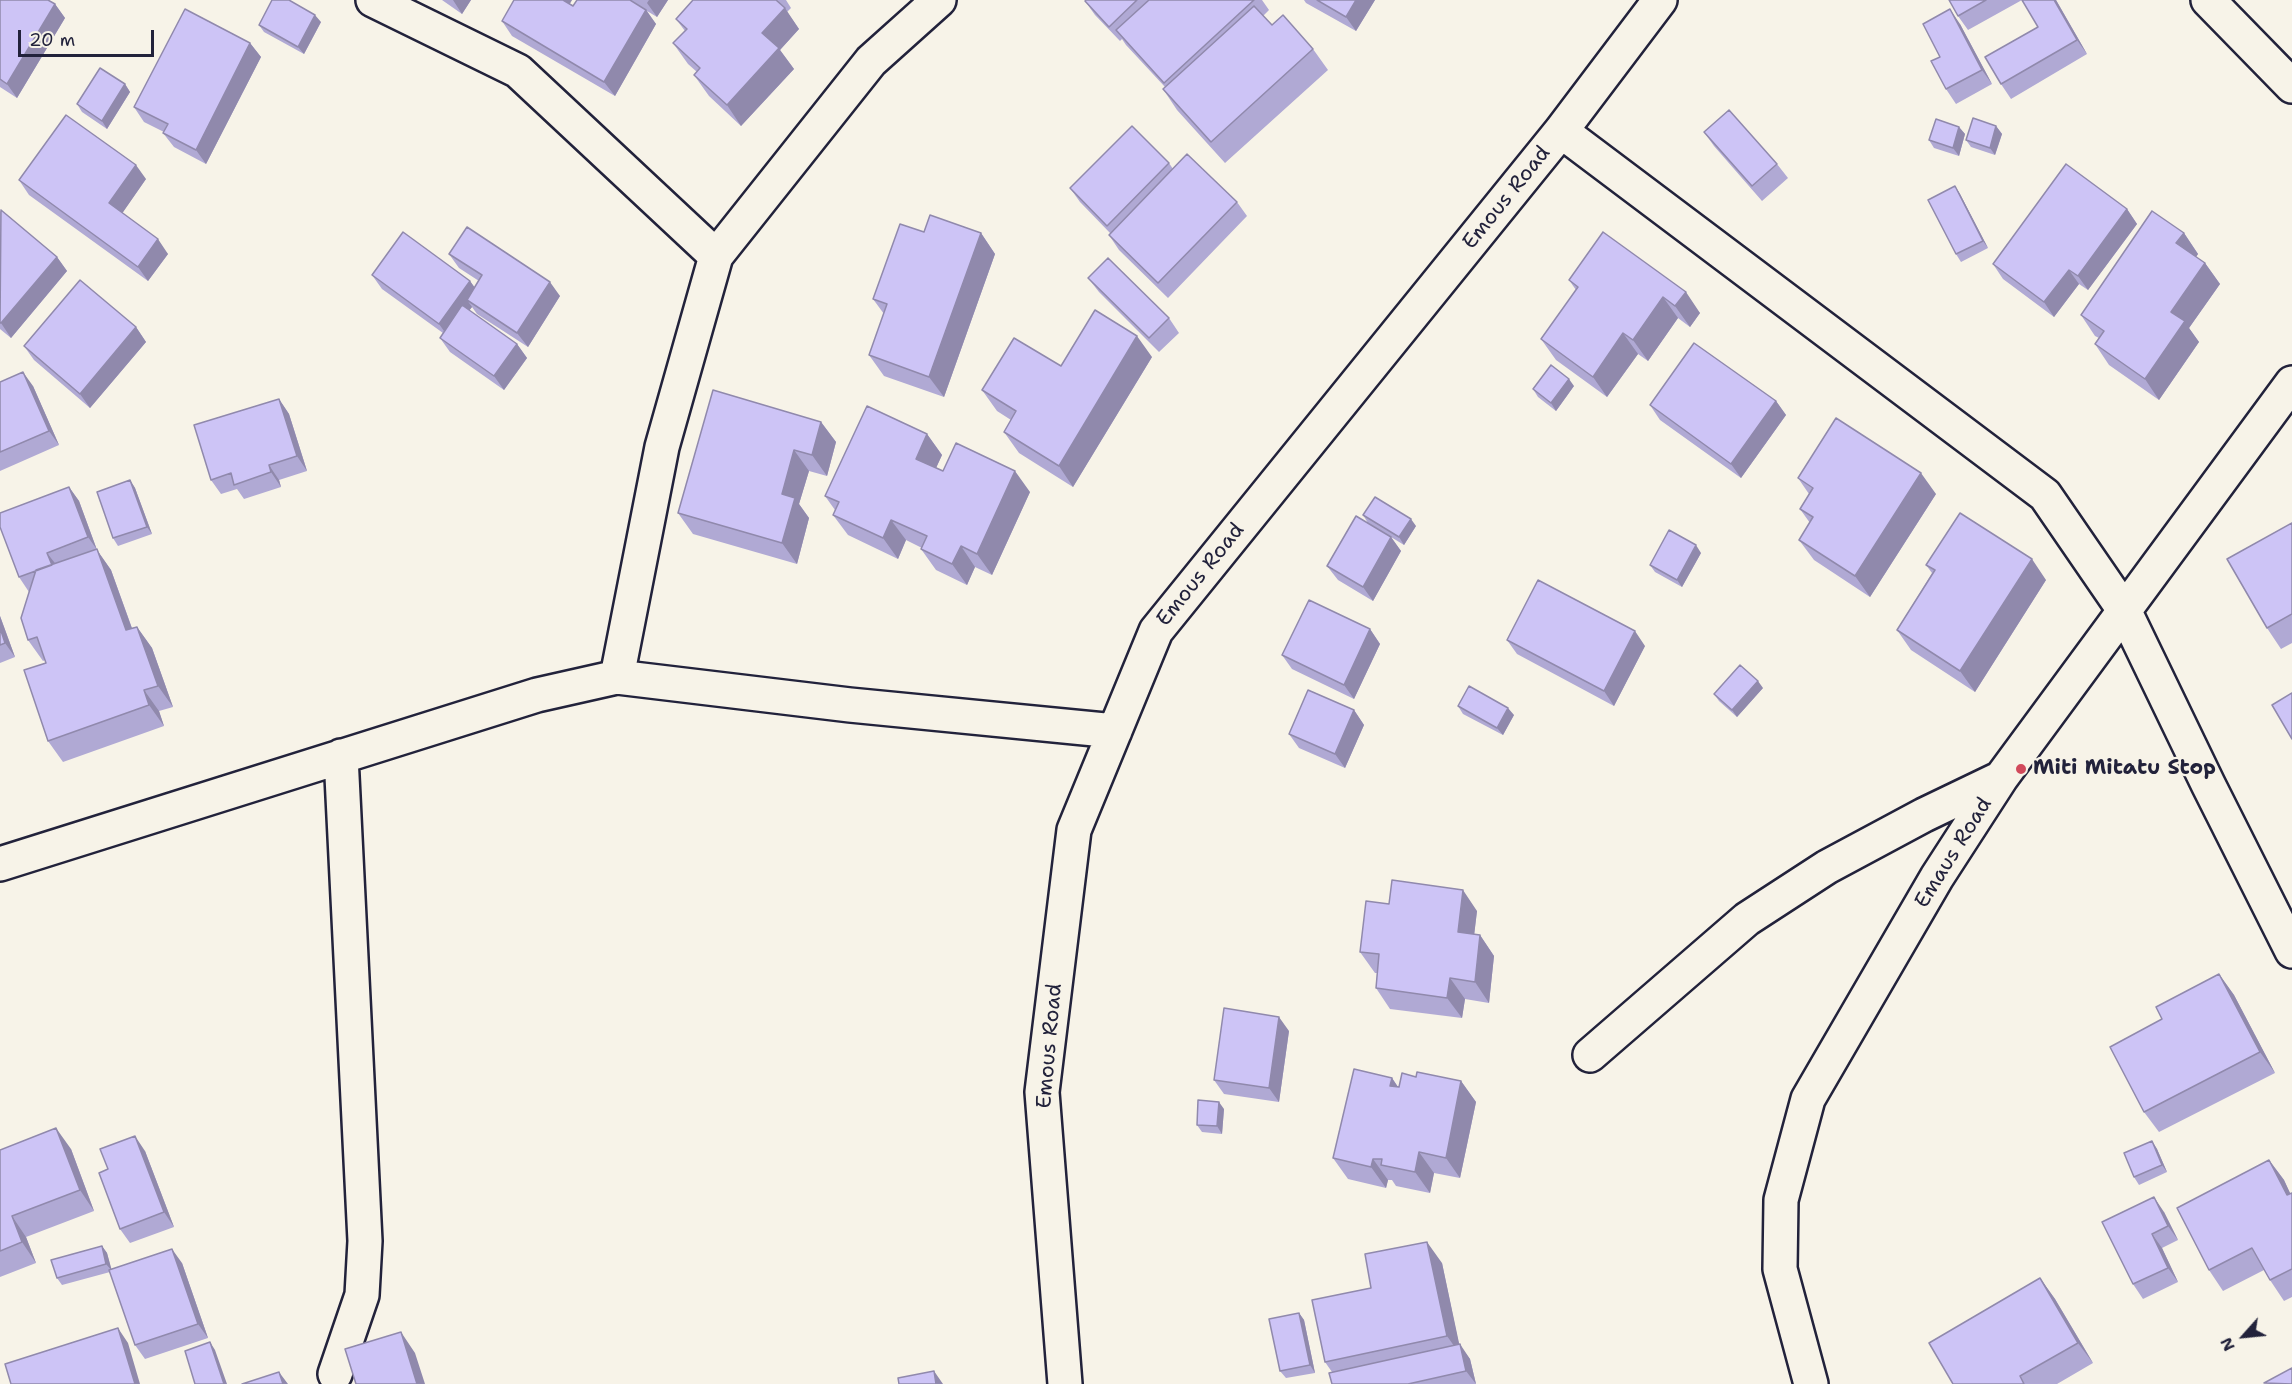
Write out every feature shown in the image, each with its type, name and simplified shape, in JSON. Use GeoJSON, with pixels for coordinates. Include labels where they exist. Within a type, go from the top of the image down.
{"type":"FeatureCollection","features":[{"type":"Feature","properties":{"kind":"street"},"geometry":{"type":"LineString","coordinates":[[373,0],[518,71],[716,256]]}},
{"type":"Feature","properties":{"kind":"street"},"geometry":{"type":"LineString","coordinates":[[617,677],[662,447],[716,256],[870,61],[939,0]]}},
{"type":"Feature","properties":{"kind":"street","name":"Emous Road"},"geometry":{"type":"LineString","coordinates":[[1065,1384],[1042,1092],[1074,830],[1156,631],[1561,132],[1660,0]]}},
{"type":"Feature","properties":{"kind":"street"},"geometry":{"type":"LineString","coordinates":[[2208,0],[2292,86]]}},
{"type":"Feature","properties":{"kind":"street"},"geometry":{"type":"LineString","coordinates":[[1561,132],[2045,495],[2124,610],[2292,951]]}},
{"type":"Feature","properties":{"kind":"street","name":"Emaus Road"},"geometry":{"type":"LineString","coordinates":[[1811,1384],[1780,1269],[1781,1200],[1808,1099],[1937,877],[2001,778],[2292,383]]}},
{"type":"Feature","properties":{"kind":"street"},"geometry":{"type":"LineString","coordinates":[[0,864],[537,695],[617,677],[850,705],[1115,731]]}},
{"type":"Feature","properties":{"kind":"street"},"geometry":{"type":"LineString","coordinates":[[335,1374],[362,1295],[365,1241],[341,756]]}},
{"type":"Feature","properties":{"kind":"street"},"geometry":{"type":"LineString","coordinates":[[1590,1055],[1747,919],[1827,867],[1924,815],[2001,778]]}},
{"type":"Feature","properties":{"kind":"building"},"geometry":{"type":"Polygon","coordinates":[[[0,0],[48,0],[55,4],[7,84],[0,79],[0,0]]]}},
{"type":"Feature","properties":{"kind":"building"},"geometry":{"type":"Polygon","coordinates":[[[272,0],[289,0],[315,15],[298,47],[259,25],[272,0]]]}},
{"type":"Feature","properties":{"kind":"building"},"geometry":{"type":"Polygon","coordinates":[[[514,0],[563,0],[573,6],[577,0],[630,0],[646,10],[604,82],[502,21],[514,0]]]}},
{"type":"Feature","properties":{"kind":"building"},"geometry":{"type":"Polygon","coordinates":[[[693,0],[776,0],[785,8],[762,33],[779,48],[727,105],[694,75],[700,68],[673,43],[687,29],[676,19],[693,0]]]}},
{"type":"Feature","properties":{"kind":"building"},"geometry":{"type":"Polygon","coordinates":[[[1086,0],[1137,0],[1109,27],[1086,0]]]}},
{"type":"Feature","properties":{"kind":"building"},"geometry":{"type":"Polygon","coordinates":[[[1149,0],[1254,0],[1164,83],[1116,30],[1149,0]]]}},
{"type":"Feature","properties":{"kind":"building"},"geometry":{"type":"Polygon","coordinates":[[[1317,0],[1356,0],[1346,17],[1317,0]]]}},
{"type":"Feature","properties":{"kind":"building"},"geometry":{"type":"Polygon","coordinates":[[[1949,0],[1986,0],[1958,16],[1949,0]]]}},
{"type":"Feature","properties":{"kind":"building"},"geometry":{"type":"Polygon","coordinates":[[[2022,0],[2054,0],[2077,40],[2001,84],[1985,57],[2038,27],[2022,0]]]}},
{"type":"Feature","properties":{"kind":"building"},"geometry":{"type":"Polygon","coordinates":[[[1254,6],[1272,25],[1283,15],[1313,49],[1211,142],[1163,89],[1254,6]]]}},
{"type":"Feature","properties":{"kind":"building"},"geometry":{"type":"Polygon","coordinates":[[[185,9],[250,43],[196,150],[163,133],[168,124],[134,107],[185,9]]]}},
{"type":"Feature","properties":{"kind":"building"},"geometry":{"type":"Polygon","coordinates":[[[1950,9],[1982,70],[1946,89],[1931,61],[1940,57],[1923,24],[1950,9]]]}},
{"type":"Feature","properties":{"kind":"building"},"geometry":{"type":"Polygon","coordinates":[[[100,68],[125,84],[102,121],[77,104],[100,68]]]}},
{"type":"Feature","properties":{"kind":"building"},"geometry":{"type":"Polygon","coordinates":[[[1729,110],[1777,164],[1752,186],[1704,132],[1729,110]]]}},
{"type":"Feature","properties":{"kind":"building"},"geometry":{"type":"Polygon","coordinates":[[[66,115],[136,165],[109,203],[158,239],[138,267],[19,180],[66,115]]]}},
{"type":"Feature","properties":{"kind":"building"},"geometry":{"type":"Polygon","coordinates":[[[1973,118],[1996,126],[1990,148],[1966,140],[1973,118]]]}},
{"type":"Feature","properties":{"kind":"building"},"geometry":{"type":"Polygon","coordinates":[[[1936,119],[1959,127],[1953,148],[1929,140],[1936,119]]]}},
{"type":"Feature","properties":{"kind":"building"},"geometry":{"type":"Polygon","coordinates":[[[1132,126],[1169,163],[1107,226],[1070,188],[1132,126]]]}},
{"type":"Feature","properties":{"kind":"building"},"geometry":{"type":"Polygon","coordinates":[[[1187,154],[1237,202],[1158,283],[1109,235],[1187,154]]]}},
{"type":"Feature","properties":{"kind":"building"},"geometry":{"type":"Polygon","coordinates":[[[2066,164],[2127,209],[2078,276],[2069,270],[2044,302],[1993,264],[2066,164]]]}},
{"type":"Feature","properties":{"kind":"building"},"geometry":{"type":"Polygon","coordinates":[[[1955,186],[1983,241],[1956,254],[1928,200],[1955,186]]]}},
{"type":"Feature","properties":{"kind":"building"},"geometry":{"type":"Polygon","coordinates":[[[1,210],[57,257],[0,323],[1,210]]]}},
{"type":"Feature","properties":{"kind":"building"},"geometry":{"type":"Polygon","coordinates":[[[2152,211],[2184,233],[2176,243],[2205,263],[2171,312],[2185,321],[2145,379],[2095,344],[2104,331],[2081,315],[2152,211]]]}},
{"type":"Feature","properties":{"kind":"building"},"geometry":{"type":"Polygon","coordinates":[[[930,215],[981,233],[929,377],[869,355],[887,304],[873,299],[900,224],[924,232],[930,215]]]}},
{"type":"Feature","properties":{"kind":"building"},"geometry":{"type":"Polygon","coordinates":[[[467,227],[550,282],[517,333],[467,300],[482,275],[449,254],[467,227]]]}},
{"type":"Feature","properties":{"kind":"building"},"geometry":{"type":"Polygon","coordinates":[[[403,232],[470,281],[439,324],[372,275],[403,232]]]}},
{"type":"Feature","properties":{"kind":"building"},"geometry":{"type":"Polygon","coordinates":[[[1603,232],[1686,292],[1675,306],[1663,297],[1633,340],[1623,333],[1593,377],[1541,339],[1578,287],[1569,280],[1603,232]]]}},
{"type":"Feature","properties":{"kind":"building"},"geometry":{"type":"Polygon","coordinates":[[[1108,258],[1169,318],[1149,338],[1088,278],[1108,258]]]}},
{"type":"Feature","properties":{"kind":"building"},"geometry":{"type":"Polygon","coordinates":[[[80,280],[136,327],[80,394],[24,346],[80,280]]]}},
{"type":"Feature","properties":{"kind":"building"},"geometry":{"type":"Polygon","coordinates":[[[462,305],[517,344],[494,376],[440,338],[462,305]]]}},
{"type":"Feature","properties":{"kind":"building"},"geometry":{"type":"Polygon","coordinates":[[[1095,310],[1137,336],[1059,466],[1004,432],[1016,411],[982,390],[1014,338],[1061,366],[1095,310]]]}},
{"type":"Feature","properties":{"kind":"building"},"geometry":{"type":"Polygon","coordinates":[[[1694,343],[1776,401],[1731,464],[1650,405],[1694,343]]]}},
{"type":"Feature","properties":{"kind":"building"},"geometry":{"type":"Polygon","coordinates":[[[1551,365],[1569,379],[1551,403],[1533,389],[1551,365]]]}},
{"type":"Feature","properties":{"kind":"building"},"geometry":{"type":"Polygon","coordinates":[[[23,372],[49,431],[0,452],[0,382],[23,372]]]}},
{"type":"Feature","properties":{"kind":"building"},"geometry":{"type":"Polygon","coordinates":[[[713,390],[821,422],[812,455],[794,450],[782,494],[795,498],[782,543],[678,513],[713,390]]]}},
{"type":"Feature","properties":{"kind":"building"},"geometry":{"type":"Polygon","coordinates":[[[279,399],[297,456],[269,465],[271,472],[234,485],[231,473],[211,480],[194,425],[279,399]]]}},
{"type":"Feature","properties":{"kind":"building"},"geometry":{"type":"Polygon","coordinates":[[[867,406],[927,434],[916,459],[943,471],[956,443],[1015,471],[977,554],[961,546],[952,564],[921,549],[927,536],[891,520],[883,538],[833,515],[839,502],[825,496],[867,406]]]}},
{"type":"Feature","properties":{"kind":"building"},"geometry":{"type":"Polygon","coordinates":[[[1836,418],[1921,473],[1855,576],[1799,540],[1813,517],[1800,509],[1813,488],[1798,478],[1836,418]]]}},
{"type":"Feature","properties":{"kind":"building"},"geometry":{"type":"Polygon","coordinates":[[[130,480],[147,527],[113,538],[97,492],[130,480]]]}},
{"type":"Feature","properties":{"kind":"building"},"geometry":{"type":"Polygon","coordinates":[[[69,487],[88,537],[47,553],[52,565],[19,577],[0,527],[0,513],[69,487]]]}},
{"type":"Feature","properties":{"kind":"building"},"geometry":{"type":"Polygon","coordinates":[[[1375,497],[1411,519],[1399,537],[1363,515],[1375,497]]]}},
{"type":"Feature","properties":{"kind":"building"},"geometry":{"type":"Polygon","coordinates":[[[1960,513],[2032,559],[1960,671],[1897,630],[1935,570],[1926,565],[1960,513]]]}},
{"type":"Feature","properties":{"kind":"building"},"geometry":{"type":"Polygon","coordinates":[[[1356,516],[1391,537],[1363,587],[1327,566],[1356,516]]]}},
{"type":"Feature","properties":{"kind":"building"},"geometry":{"type":"Polygon","coordinates":[[[2292,523],[2292,614],[2267,628],[2227,559],[2292,523]]]}},
{"type":"Feature","properties":{"kind":"building"},"geometry":{"type":"Polygon","coordinates":[[[1669,530],[1696,545],[1677,580],[1650,565],[1669,530]]]}},
{"type":"Feature","properties":{"kind":"building"},"geometry":{"type":"Polygon","coordinates":[[[97,549],[126,630],[137,627],[158,686],[144,690],[149,705],[48,741],[24,670],[46,663],[37,637],[28,640],[21,618],[36,570],[97,549]]]}},
{"type":"Feature","properties":{"kind":"building"},"geometry":{"type":"Polygon","coordinates":[[[1538,580],[1635,631],[1604,691],[1507,640],[1538,580]]]}},
{"type":"Feature","properties":{"kind":"building"},"geometry":{"type":"Polygon","coordinates":[[[1309,600],[1370,629],[1344,685],[1282,655],[1309,600]]]}},
{"type":"Feature","properties":{"kind":"building"},"geometry":{"type":"Polygon","coordinates":[[[0,628],[5,643],[0,645],[0,628]]]}},
{"type":"Feature","properties":{"kind":"building"},"geometry":{"type":"Polygon","coordinates":[[[1740,665],[1758,681],[1732,710],[1714,694],[1740,665]]]}},
{"type":"Feature","properties":{"kind":"building"},"geometry":{"type":"Polygon","coordinates":[[[1469,686],[1508,708],[1497,728],[1458,706],[1469,686]]]}},
{"type":"Feature","properties":{"kind":"building"},"geometry":{"type":"Polygon","coordinates":[[[1308,690],[1354,710],[1335,754],[1289,734],[1308,690]]]}},
{"type":"Feature","properties":{"kind":"building"},"geometry":{"type":"Polygon","coordinates":[[[2292,693],[2292,739],[2272,705],[2292,693]]]}},
{"type":"Feature","properties":{"kind":"building"},"geometry":{"type":"Polygon","coordinates":[[[1392,880],[1463,890],[1458,932],[1480,935],[1475,982],[1450,978],[1447,998],[1376,988],[1379,954],[1360,952],[1366,901],[1389,904],[1392,880]]]}},
{"type":"Feature","properties":{"kind":"building"},"geometry":{"type":"Polygon","coordinates":[[[2219,974],[2260,1052],[2144,1112],[2110,1047],[2162,1019],[2156,1007],[2219,974]]]}},
{"type":"Feature","properties":{"kind":"building"},"geometry":{"type":"Polygon","coordinates":[[[1224,1008],[1279,1017],[1269,1088],[1214,1080],[1224,1008]]]}},
{"type":"Feature","properties":{"kind":"building"},"geometry":{"type":"Polygon","coordinates":[[[1354,1069],[1392,1078],[1390,1086],[1399,1087],[1402,1073],[1416,1077],[1417,1072],[1461,1081],[1446,1158],[1419,1152],[1415,1172],[1381,1165],[1382,1159],[1373,1159],[1371,1167],[1333,1158],[1354,1069]]]}},
{"type":"Feature","properties":{"kind":"building"},"geometry":{"type":"Polygon","coordinates":[[[1198,1100],[1219,1102],[1217,1126],[1197,1125],[1198,1100]]]}},
{"type":"Feature","properties":{"kind":"building"},"geometry":{"type":"Polygon","coordinates":[[[56,1128],[80,1190],[12,1216],[22,1242],[0,1251],[0,1150],[56,1128]]]}},
{"type":"Feature","properties":{"kind":"building"},"geometry":{"type":"Polygon","coordinates":[[[135,1136],[164,1212],[120,1229],[99,1173],[108,1169],[100,1149],[135,1136]]]}},
{"type":"Feature","properties":{"kind":"building"},"geometry":{"type":"Polygon","coordinates":[[[2152,1141],[2162,1165],[2134,1177],[2124,1153],[2152,1141]]]}},
{"type":"Feature","properties":{"kind":"building"},"geometry":{"type":"Polygon","coordinates":[[[2269,1160],[2287,1195],[2292,1193],[2292,1269],[2270,1280],[2252,1248],[2209,1270],[2177,1208],[2269,1160]]]}},
{"type":"Feature","properties":{"kind":"building"},"geometry":{"type":"Polygon","coordinates":[[[2154,1197],[2168,1226],[2152,1234],[2168,1268],[2133,1284],[2102,1222],[2154,1197]]]}},
{"type":"Feature","properties":{"kind":"building"},"geometry":{"type":"Polygon","coordinates":[[[1427,1242],[1447,1336],[1325,1362],[1312,1300],[1371,1288],[1365,1254],[1427,1242]]]}},
{"type":"Feature","properties":{"kind":"building"},"geometry":{"type":"Polygon","coordinates":[[[102,1246],[106,1264],[57,1278],[51,1260],[102,1246]]]}},
{"type":"Feature","properties":{"kind":"building"},"geometry":{"type":"Polygon","coordinates":[[[172,1249],[198,1324],[135,1345],[109,1270],[172,1249]]]}},
{"type":"Feature","properties":{"kind":"building"},"geometry":{"type":"Polygon","coordinates":[[[2040,1278],[2078,1343],[2020,1376],[2024,1384],[1953,1384],[1929,1343],[2040,1278]]]}},
{"type":"Feature","properties":{"kind":"building"},"geometry":{"type":"Polygon","coordinates":[[[1299,1313],[1310,1365],[1280,1371],[1269,1319],[1299,1313]]]}},
{"type":"Feature","properties":{"kind":"building"},"geometry":{"type":"Polygon","coordinates":[[[118,1328],[135,1384],[11,1384],[5,1364],[118,1328]]]}},
{"type":"Feature","properties":{"kind":"building"},"geometry":{"type":"Polygon","coordinates":[[[401,1332],[417,1384],[356,1384],[345,1349],[401,1332]]]}},
{"type":"Feature","properties":{"kind":"building"},"geometry":{"type":"Polygon","coordinates":[[[210,1342],[224,1384],[195,1384],[185,1351],[210,1342]]]}},
{"type":"Feature","properties":{"kind":"building"},"geometry":{"type":"Polygon","coordinates":[[[1460,1344],[1466,1371],[1408,1384],[1332,1384],[1329,1373],[1460,1344]]]}},
{"type":"Feature","properties":{"kind":"building"},"geometry":{"type":"Polygon","coordinates":[[[2292,1368],[2292,1384],[2264,1383],[2292,1368]]]}},
{"type":"Feature","properties":{"kind":"building"},"geometry":{"type":"Polygon","coordinates":[[[934,1371],[936,1384],[899,1384],[898,1378],[934,1371]]]}},
{"type":"Feature","properties":{"kind":"building"},"geometry":{"type":"Polygon","coordinates":[[[279,1372],[283,1384],[242,1384],[279,1372]]]}},
{"type":"Feature","properties":{"kind":"place","name":"Miti Mitatu Stop"},"geometry":{"type":"Point","coordinates":[2021,769]}}]}
